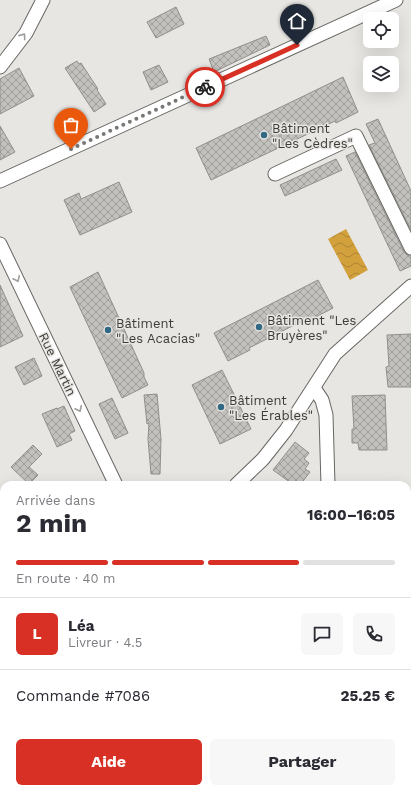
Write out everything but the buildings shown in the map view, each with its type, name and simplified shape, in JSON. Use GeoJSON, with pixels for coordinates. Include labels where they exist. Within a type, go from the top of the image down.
{"type":"FeatureCollection","features":[{"type":"Feature","properties":{"kind":"street"},"geometry":{"type":"LineString","coordinates":[[0,67],[26,33],[43,0]]}},
{"type":"Feature","properties":{"kind":"street"},"geometry":{"type":"LineString","coordinates":[[0,181],[396,0]]}},
{"type":"Feature","properties":{"kind":"street"},"geometry":{"type":"LineString","coordinates":[[275,174],[356,136],[411,248]]}},
{"type":"Feature","properties":{"kind":"street","name":"Rue Martin"},"geometry":{"type":"LineString","coordinates":[[0,244],[114,481]]}},
{"type":"Feature","properties":{"kind":"street"},"geometry":{"type":"LineString","coordinates":[[240,481],[263,459],[286,430],[335,354],[411,286]]}},
{"type":"Feature","properties":{"kind":"street"},"geometry":{"type":"LineString","coordinates":[[314,388],[322,400],[326,415],[328,481]]}},
{"type":"Feature","properties":{"kind":"water"},"geometry":{"type":"Polygon","coordinates":[[[346,229],[368,270],[350,280],[328,239],[346,229]]]}},
{"type":"Feature","properties":{"kind":"way so far"},"geometry":{"type":"LineString","coordinates":[[71,149],[205,87]]}},
{"type":"Feature","properties":{"kind":"place","name":"Bâtiment \"Les Cèdres\""},"geometry":{"type":"Point","coordinates":[264,135]}},
{"type":"Feature","properties":{"kind":"place","name":"Bâtiment \"Les Bruyères\""},"geometry":{"type":"Point","coordinates":[259,327]}},
{"type":"Feature","properties":{"kind":"place","name":"Bâtiment \"Les Acacias\""},"geometry":{"type":"Point","coordinates":[108,330]}},
{"type":"Feature","properties":{"kind":"place","name":"Bâtiment \"Les Érables\""},"geometry":{"type":"Point","coordinates":[221,407]}},
{"type":"Feature","properties":{"kind":"route"},"geometry":{"type":"LineString","coordinates":[[205,87],[297,45]]}}]}
